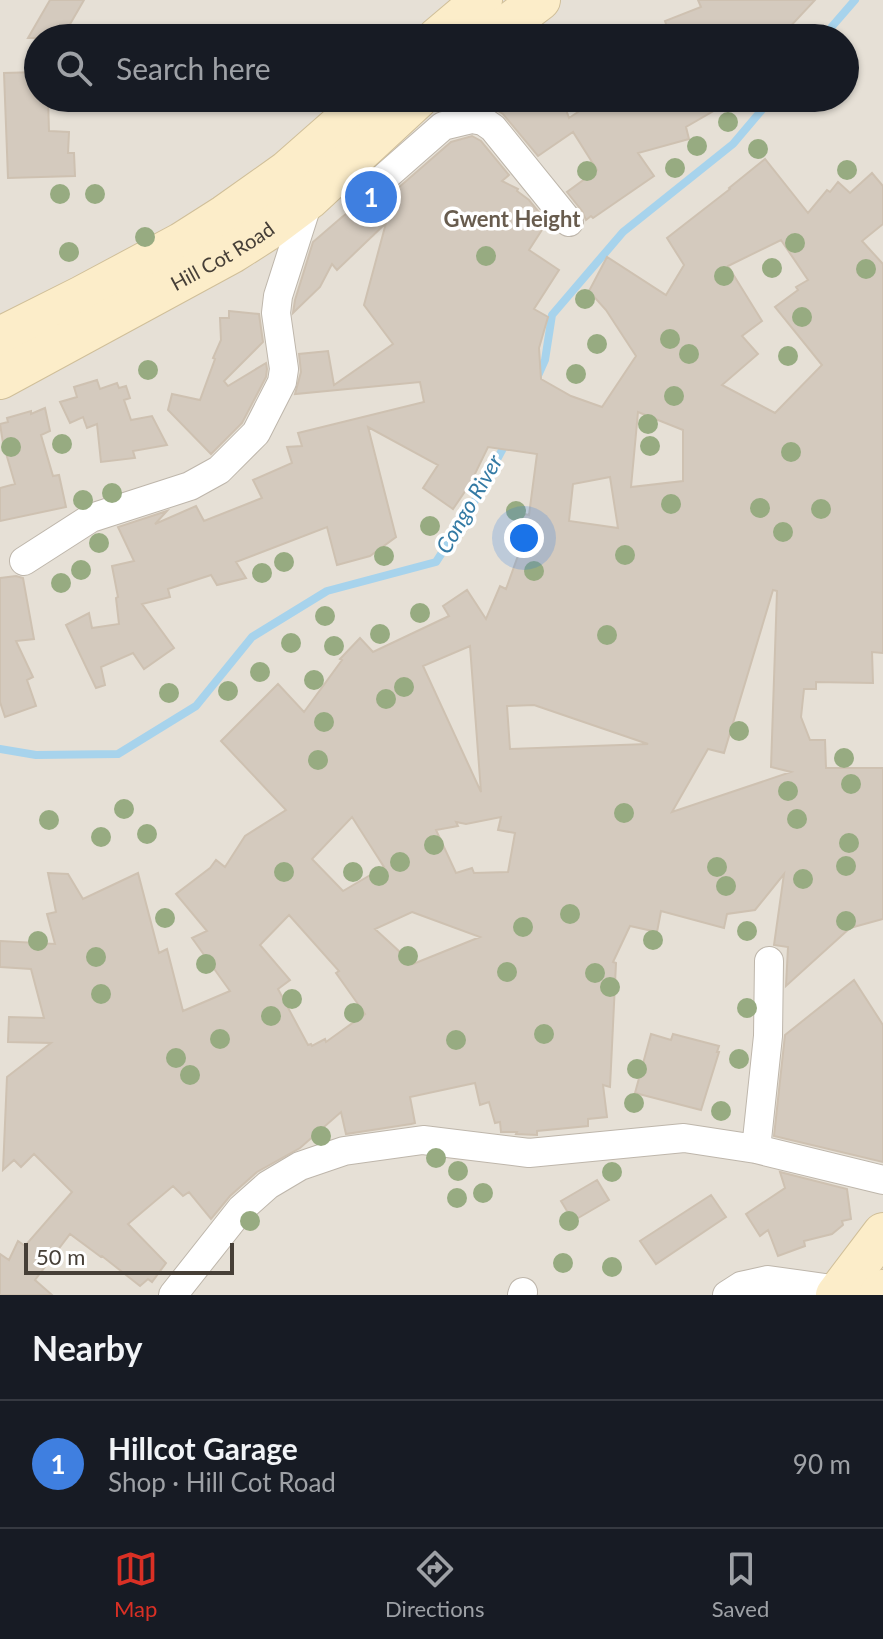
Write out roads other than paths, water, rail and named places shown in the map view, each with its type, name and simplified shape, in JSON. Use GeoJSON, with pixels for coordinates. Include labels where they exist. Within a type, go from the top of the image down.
{"type":"FeatureCollection","features":[{"type":"Feature","properties":{"kind":"main road"},"geometry":{"type":"LineString","coordinates":[[454,24],[482,0]]}},
{"type":"Feature","properties":{"kind":"main road"},"geometry":{"type":"LineString","coordinates":[[508,24],[540,0]]}},
{"type":"Feature","properties":{"kind":"main road","name":"Hill Cot Road"},"geometry":{"type":"LineString","coordinates":[[0,337],[181,243],[287,171],[354,112]]}},
{"type":"Feature","properties":{"kind":"main road","name":"Hill Cot Road"},"geometry":{"type":"LineString","coordinates":[[0,379],[265,232],[309,199],[403,112]]}},
{"type":"Feature","properties":{"kind":"main road"},"geometry":{"type":"LineString","coordinates":[[838,1293],[883,1233]]}},
{"type":"Feature","properties":{"kind":"main road"},"geometry":{"type":"LineString","coordinates":[[879,1295],[883,1290]]}},
{"type":"Feature","properties":{"kind":"street"},"geometry":{"type":"LineString","coordinates":[[347,164],[367,184],[378,183],[443,126],[472,119],[483,121],[493,128],[569,222]]}},
{"type":"Feature","properties":{"kind":"street"},"geometry":{"type":"LineString","coordinates":[[24,561],[91,518],[190,486],[219,470],[256,433],[282,382],[284,369],[276,313],[278,296],[309,199]]}},
{"type":"Feature","properties":{"kind":"street"},"geometry":{"type":"LineString","coordinates":[[756,1149],[768,1036],[769,961]]}},
{"type":"Feature","properties":{"kind":"street"},"geometry":{"type":"LineString","coordinates":[[173,1295],[241,1209],[268,1185],[300,1166],[344,1151],[423,1140],[529,1153],[684,1138],[756,1149],[883,1180]]}},
{"type":"Feature","properties":{"kind":"street"},"geometry":{"type":"LineString","coordinates":[[727,1295],[741,1286],[768,1280],[838,1293]]}},
{"type":"Feature","properties":{"kind":"waterway","name":"Congo River"},"geometry":{"type":"LineString","coordinates":[[834,24],[855,0]]}},
{"type":"Feature","properties":{"kind":"waterway","name":"Congo River"},"geometry":{"type":"LineString","coordinates":[[537,378],[545,360],[552,315],[623,232],[733,144],[760,112]]}},
{"type":"Feature","properties":{"kind":"waterway","name":"Congo River"},"geometry":{"type":"LineString","coordinates":[[0,749],[36,755],[118,754],[196,706],[252,637],[327,591],[436,562],[472,506],[507,441]]}},
{"type":"Feature","properties":{"kind":"place","name":"Hillcot Garage"},"geometry":{"type":"Point","coordinates":[371,197]}},
{"type":"Feature","properties":{"kind":"district","name":"Gwent Height"},"geometry":{"type":"Point","coordinates":[512,219]}}]}
